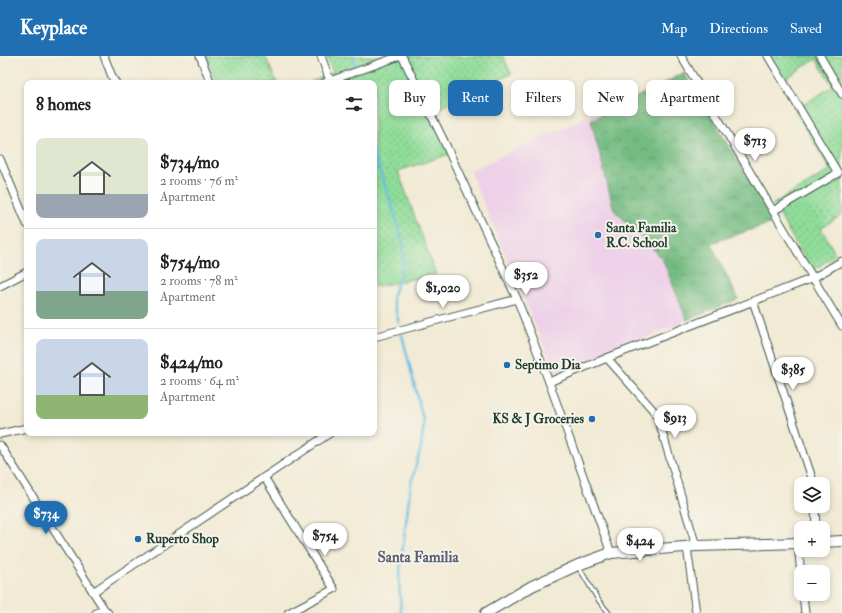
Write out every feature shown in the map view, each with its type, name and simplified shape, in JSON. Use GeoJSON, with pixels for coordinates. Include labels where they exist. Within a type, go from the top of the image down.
{"type":"FeatureCollection","features":[{"type":"Feature","properties":{"kind":"main road"},"geometry":{"type":"LineString","coordinates":[[830,542],[842,541]]}},
{"type":"Feature","properties":{"kind":"main road"},"geometry":{"type":"LineString","coordinates":[[486,613],[532,586],[578,565],[611,553],[692,546],[794,543]]}},
{"type":"Feature","properties":{"kind":"street"},"geometry":{"type":"LineString","coordinates":[[104,56],[115,80]]}},
{"type":"Feature","properties":{"kind":"street"},"geometry":{"type":"LineString","coordinates":[[200,56],[210,80]]}},
{"type":"Feature","properties":{"kind":"street"},"geometry":{"type":"LineString","coordinates":[[320,56],[326,80]]}},
{"type":"Feature","properties":{"kind":"street"},"geometry":{"type":"LineString","coordinates":[[333,80],[401,56],[443,140],[517,299],[549,382],[611,553]]}},
{"type":"Feature","properties":{"kind":"street"},"geometry":{"type":"LineString","coordinates":[[681,56],[842,326]]}},
{"type":"Feature","properties":{"kind":"street"},"geometry":{"type":"LineString","coordinates":[[768,56],[838,173],[773,211]]}},
{"type":"Feature","properties":{"kind":"street"},"geometry":{"type":"LineString","coordinates":[[820,56],[842,94]]}},
{"type":"Feature","properties":{"kind":"street"},"geometry":{"type":"LineString","coordinates":[[0,159],[24,217]]}},
{"type":"Feature","properties":{"kind":"street"},"geometry":{"type":"LineString","coordinates":[[549,382],[606,358],[813,278],[842,261]]}},
{"type":"Feature","properties":{"kind":"street"},"geometry":{"type":"LineString","coordinates":[[0,286],[24,274]]}},
{"type":"Feature","properties":{"kind":"street"},"geometry":{"type":"LineString","coordinates":[[377,336],[517,299]]}},
{"type":"Feature","properties":{"kind":"street"},"geometry":{"type":"LineString","coordinates":[[752,301],[812,477]]}},
{"type":"Feature","properties":{"kind":"street"},"geometry":{"type":"LineString","coordinates":[[606,358],[653,410],[658,418],[692,546],[696,613]]}},
{"type":"Feature","properties":{"kind":"street"},"geometry":{"type":"LineString","coordinates":[[0,434],[24,429]]}},
{"type":"Feature","properties":{"kind":"street"},"geometry":{"type":"LineString","coordinates":[[93,592],[326,436]]}},
{"type":"Feature","properties":{"kind":"street"},"geometry":{"type":"LineString","coordinates":[[0,445],[106,611],[96,613]]}},
{"type":"Feature","properties":{"kind":"street"},"geometry":{"type":"LineString","coordinates":[[264,477],[334,589],[288,613]]}},
{"type":"Feature","properties":{"kind":"street"},"geometry":{"type":"LineString","coordinates":[[804,601],[805,613]]}},
{"type":"Feature","properties":{"kind":"lane"},"geometry":{"type":"LineString","coordinates":[[578,565],[599,601],[609,613]]}},
{"type":"Feature","properties":{"kind":"shaded area","name":"Santa Familia R.C. School"},"geometry":{"type":"Polygon","coordinates":[[[589,116],[632,116],[736,300],[556,375],[470,171],[589,116]]]}},
{"type":"Feature","properties":{"kind":"green space"},"geometry":{"type":"Polygon","coordinates":[[[206,56],[265,56],[276,80],[216,80],[206,56]]]}},
{"type":"Feature","properties":{"kind":"green space"},"geometry":{"type":"Polygon","coordinates":[[[326,56],[503,56],[511,74],[498,80],[448,80],[448,104],[440,108],[440,80],[389,80],[389,116],[438,116],[453,153],[398,171],[436,274],[377,286],[377,80],[315,80],[333,72],[326,56]]]}},
{"type":"Feature","properties":{"kind":"green space"},"geometry":{"type":"Polygon","coordinates":[[[764,56],[842,56],[842,215],[821,228],[836,255],[812,271],[773,204],[830,170],[795,110],[833,86],[816,59],[780,82],[764,56]]]}},
{"type":"Feature","properties":{"kind":"green space"},"geometry":{"type":"Polygon","coordinates":[[[684,73],[688,80],[670,80],[684,73]]]}},
{"type":"Feature","properties":{"kind":"green space"},"geometry":{"type":"Polygon","coordinates":[[[646,92],[646,116],[710,116],[775,222],[711,243],[738,299],[687,320],[662,258],[614,210],[591,120],[599,116],[638,116],[638,96],[646,92]]]}},
{"type":"Feature","properties":{"kind":"waterway"},"geometry":{"type":"LineString","coordinates":[[354,56],[354,66]]}},
{"type":"Feature","properties":{"kind":"waterway"},"geometry":{"type":"LineString","coordinates":[[377,163],[395,215],[403,244],[404,255],[401,274],[393,294],[393,301],[399,323]]}},
{"type":"Feature","properties":{"kind":"waterway"},"geometry":{"type":"LineString","coordinates":[[401,613],[399,580],[405,530],[411,483],[421,447],[424,423],[402,335]]}},
{"type":"Feature","properties":{"kind":"place","name":"Santa Familia R.C. School"},"geometry":{"type":"Point","coordinates":[598,235]}},
{"type":"Feature","properties":{"kind":"place","name":"Septimo Dia"},"geometry":{"type":"Point","coordinates":[507,365]}},
{"type":"Feature","properties":{"kind":"place","name":"KS & J Groceries"},"geometry":{"type":"Point","coordinates":[592,419]}},
{"type":"Feature","properties":{"kind":"place","name":"Ruperto Shop"},"geometry":{"type":"Point","coordinates":[138,539]}},
{"type":"Feature","properties":{"kind":"district","name":"Santa Familia"},"geometry":{"type":"Point","coordinates":[418,557]}}]}
